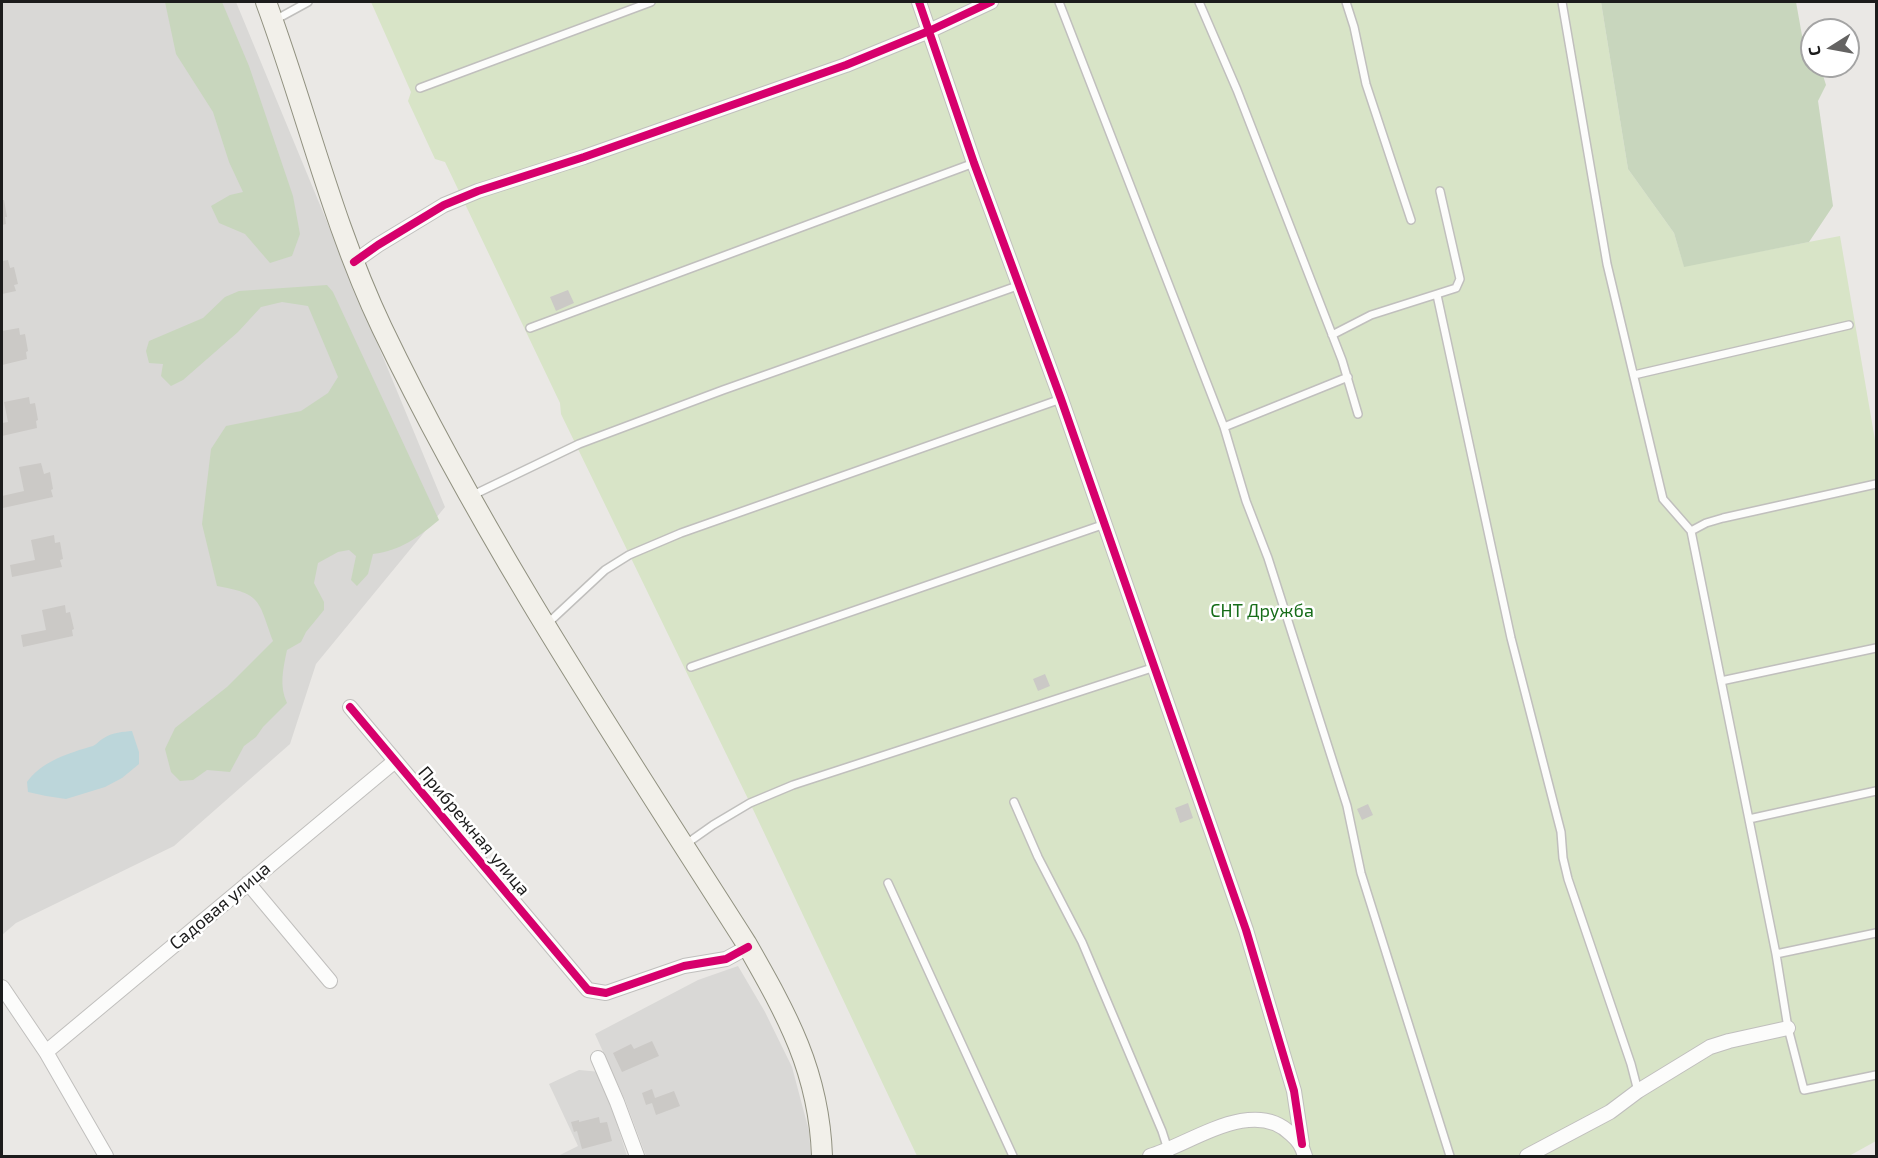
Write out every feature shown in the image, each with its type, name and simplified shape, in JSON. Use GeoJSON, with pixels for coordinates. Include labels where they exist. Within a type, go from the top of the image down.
{"type":"FeatureCollection","features":[{"type":"Feature","properties":{"kind":"main road"},"geometry":{"type":"LineString","coordinates":[[266,2],[326,186],[354,262],[382,327],[468,497],[545,626],[777,995],[803,1055],[816,1100],[822,1156]]}},
{"type":"Feature","properties":{"kind":"street"},"geometry":{"type":"LineString","coordinates":[[919,2],[974,163],[1062,399],[1246,930],[1294,1091],[1303,1150]]}},
{"type":"Feature","properties":{"kind":"street"},"geometry":{"type":"LineString","coordinates":[[354,262],[378,244],[444,205],[478,191],[584,157],[846,65],[929,31],[991,2]]}},
{"type":"Feature","properties":{"kind":"street","name":"Прибрежная улица"},"geometry":{"type":"LineString","coordinates":[[350,707],[588,990],[606,993],[684,966],[726,960],[748,947]]}},
{"type":"Feature","properties":{"kind":"street","name":"Садовая улица"},"geometry":{"type":"LineString","coordinates":[[46,1052],[395,761]]}},
{"type":"Feature","properties":{"kind":"street"},"geometry":{"type":"LineString","coordinates":[[248,883],[330,981]]}},
{"type":"Feature","properties":{"kind":"street"},"geometry":{"type":"LineString","coordinates":[[2,987],[46,1052],[106,1156]]}},
{"type":"Feature","properties":{"kind":"street"},"geometry":{"type":"LineString","coordinates":[[1527,1156],[1610,1112],[1638,1091],[1710,1047],[1788,1028]]}},
{"type":"Feature","properties":{"kind":"street"},"geometry":{"type":"LineString","coordinates":[[598,1058],[637,1156]]}},
{"type":"Feature","properties":{"kind":"street"},"geometry":{"type":"LineString","coordinates":[[1150,1156],[1169,1154],[1230,1123],[1251,1118],[1269,1120],[1286,1129],[1303,1150]]}},
{"type":"Feature","properties":{"kind":"lane"},"geometry":{"type":"LineString","coordinates":[[273,21],[308,2]]}},
{"type":"Feature","properties":{"kind":"lane"},"geometry":{"type":"LineString","coordinates":[[420,88],[651,2]]}},
{"type":"Feature","properties":{"kind":"lane"},"geometry":{"type":"LineString","coordinates":[[1059,2],[1224,427],[1245,501],[1268,558],[1347,806],[1360,873],[1450,1156]]}},
{"type":"Feature","properties":{"kind":"lane"},"geometry":{"type":"LineString","coordinates":[[1199,2],[1237,90],[1332,335],[1348,377],[1358,414]]}},
{"type":"Feature","properties":{"kind":"lane"},"geometry":{"type":"LineString","coordinates":[[1346,2],[1354,27],[1366,84],[1411,220]]}},
{"type":"Feature","properties":{"kind":"lane"},"geometry":{"type":"LineString","coordinates":[[1562,2],[1607,264],[1663,500],[1691,531],[1776,954],[1788,1028],[1804,1090],[1876,1075]]}},
{"type":"Feature","properties":{"kind":"lane"},"geometry":{"type":"LineString","coordinates":[[530,328],[974,163]]}},
{"type":"Feature","properties":{"kind":"lane"},"geometry":{"type":"LineString","coordinates":[[1332,335],[1371,315],[1456,288],[1460,279],[1440,191]]}},
{"type":"Feature","properties":{"kind":"lane"},"geometry":{"type":"LineString","coordinates":[[468,497],[579,444],[723,390],[1020,285]]}},
{"type":"Feature","properties":{"kind":"lane"},"geometry":{"type":"LineString","coordinates":[[1437,295],[1511,638],[1561,832],[1563,858],[1568,879],[1631,1064],[1638,1091]]}},
{"type":"Feature","properties":{"kind":"lane"},"geometry":{"type":"LineString","coordinates":[[1634,375],[1849,325]]}},
{"type":"Feature","properties":{"kind":"lane"},"geometry":{"type":"LineString","coordinates":[[1224,427],[1348,377]]}},
{"type":"Feature","properties":{"kind":"lane"},"geometry":{"type":"LineString","coordinates":[[545,626],[605,570],[629,555],[681,533],[1062,399]]}},
{"type":"Feature","properties":{"kind":"lane"},"geometry":{"type":"LineString","coordinates":[[1691,531],[1723,518],[1876,484]]}},
{"type":"Feature","properties":{"kind":"lane"},"geometry":{"type":"LineString","coordinates":[[691,667],[1105,524]]}},
{"type":"Feature","properties":{"kind":"lane"},"geometry":{"type":"LineString","coordinates":[[1721,681],[1876,648]]}},
{"type":"Feature","properties":{"kind":"lane"},"geometry":{"type":"LineString","coordinates":[[684,846],[750,802],[793,785],[1155,667]]}},
{"type":"Feature","properties":{"kind":"lane"},"geometry":{"type":"LineString","coordinates":[[1749,819],[1876,791]]}},
{"type":"Feature","properties":{"kind":"lane"},"geometry":{"type":"LineString","coordinates":[[1014,802],[1038,857],[1082,942],[1162,1131],[1169,1154]]}},
{"type":"Feature","properties":{"kind":"lane"},"geometry":{"type":"LineString","coordinates":[[888,883],[1013,1156]]}},
{"type":"Feature","properties":{"kind":"lane"},"geometry":{"type":"LineString","coordinates":[[1776,954],[1876,933]]}},
{"type":"Feature","properties":{"kind":"shaded area"},"geometry":{"type":"Polygon","coordinates":[[[2,2],[236,2],[445,507],[316,664],[290,744],[174,846],[16,923],[2,935],[2,2]]]}},
{"type":"Feature","properties":{"kind":"shaded area"},"geometry":{"type":"Polygon","coordinates":[[[738,966],[765,1012],[792,1067],[809,1131],[811,1156],[646,1156],[625,1100],[595,1034],[698,980],[738,966]]]}},
{"type":"Feature","properties":{"kind":"shaded area"},"geometry":{"type":"Polygon","coordinates":[[[579,1070],[601,1072],[627,1156],[558,1156],[578,1146],[549,1084],[579,1070]]]}},
{"type":"Feature","properties":{"kind":"green space"},"geometry":{"type":"Polygon","coordinates":[[[165,2],[222,2],[249,66],[293,196],[300,234],[292,256],[270,263],[245,234],[219,223],[211,206],[230,195],[243,192],[229,162],[213,112],[176,54],[165,2]]]}},
{"type":"Feature","properties":{"kind":"green space","name":"СНТ Дружба"},"geometry":{"type":"Polygon","coordinates":[[[371,2],[1601,2],[1628,169],[1674,233],[1684,266],[1840,236],[1876,446],[1876,1141],[1849,1156],[917,1156],[750,803],[561,414],[560,403],[445,162],[435,159],[408,101],[411,92],[371,2]]]}},
{"type":"Feature","properties":{"kind":"green space"},"geometry":{"type":"Polygon","coordinates":[[[1601,2],[1796,2],[1800,24],[1800,78],[1824,78],[1826,85],[1818,101],[1833,206],[1809,242],[1684,267],[1674,233],[1628,169],[1601,2]]]}},
{"type":"Feature","properties":{"kind":"green space"},"geometry":{"type":"Polygon","coordinates":[[[327,285],[333,292],[439,520],[409,542],[392,550],[373,554],[368,574],[357,586],[351,580],[356,556],[349,550],[338,552],[318,563],[314,583],[324,602],[324,610],[301,642],[287,650],[282,684],[287,703],[256,737],[244,746],[230,772],[207,770],[193,780],[180,781],[171,772],[165,749],[175,728],[227,687],[273,641],[261,608],[251,596],[217,586],[202,524],[211,449],[226,426],[301,411],[328,393],[338,377],[308,306],[282,302],[261,307],[238,332],[183,380],[171,386],[161,376],[163,364],[149,363],[146,351],[149,341],[203,318],[225,297],[239,291],[327,285]]]}},
{"type":"Feature","properties":{"kind":"water"},"geometry":{"type":"Polygon","coordinates":[[[132,731],[139,752],[139,764],[122,778],[105,787],[66,799],[28,792],[27,782],[48,763],[93,746],[111,735],[132,731]]]}},
{"type":"Feature","properties":{"kind":"building"},"geometry":{"type":"Polygon","coordinates":[[[2,200],[4,200],[7,217],[5,217],[6,224],[2,225],[2,200]]]}},
{"type":"Feature","properties":{"kind":"building"},"geometry":{"type":"Polygon","coordinates":[[[8,260],[10,268],[14,267],[18,284],[14,285],[16,291],[2,294],[2,261],[8,260]]]}},
{"type":"Feature","properties":{"kind":"building"},"geometry":{"type":"Polygon","coordinates":[[[568,290],[574,303],[556,311],[550,297],[568,290]]]}},
{"type":"Feature","properties":{"kind":"building"},"geometry":{"type":"Polygon","coordinates":[[[19,328],[20,335],[25,334],[27,359],[2,365],[2,331],[19,328]]]}},
{"type":"Feature","properties":{"kind":"building"},"geometry":{"type":"Polygon","coordinates":[[[29,397],[30,404],[35,403],[37,428],[2,436],[2,423],[8,422],[4,402],[29,397]]]}},
{"type":"Feature","properties":{"kind":"building"},"geometry":{"type":"Polygon","coordinates":[[[41,463],[44,474],[50,472],[53,497],[3,508],[2,496],[24,491],[19,467],[41,463]]]}},
{"type":"Feature","properties":{"kind":"building"},"geometry":{"type":"Polygon","coordinates":[[[54,535],[55,543],[60,542],[62,567],[12,577],[10,565],[35,560],[31,540],[54,535]]]}},
{"type":"Feature","properties":{"kind":"building"},"geometry":{"type":"Polygon","coordinates":[[[65,605],[66,613],[70,612],[74,629],[72,630],[73,636],[23,647],[21,635],[46,630],[42,610],[65,605]]]}},
{"type":"Feature","properties":{"kind":"building"},"geometry":{"type":"Polygon","coordinates":[[[1045,674],[1050,686],[1038,691],[1033,679],[1045,674]]]}},
{"type":"Feature","properties":{"kind":"building"},"geometry":{"type":"Polygon","coordinates":[[[1188,803],[1193,818],[1180,823],[1175,808],[1188,803]]]}},
{"type":"Feature","properties":{"kind":"building"},"geometry":{"type":"Polygon","coordinates":[[[1368,804],[1373,815],[1362,820],[1357,809],[1368,804]]]}},
{"type":"Feature","properties":{"kind":"building"},"geometry":{"type":"Polygon","coordinates":[[[652,1041],[659,1056],[622,1072],[613,1053],[631,1044],[634,1049],[652,1041]]]}},
{"type":"Feature","properties":{"kind":"building"},"geometry":{"type":"Polygon","coordinates":[[[652,1089],[655,1098],[674,1091],[680,1106],[656,1115],[652,1103],[646,1105],[642,1093],[652,1089]]]}},
{"type":"Feature","properties":{"kind":"building"},"geometry":{"type":"Polygon","coordinates":[[[599,1117],[600,1123],[607,1122],[612,1141],[582,1149],[577,1131],[574,1132],[571,1122],[599,1117]]]}},
{"type":"Feature","properties":{"kind":"cycle path"},"geometry":{"type":"LineString","coordinates":[[919,2],[974,163],[1061,399],[1246,930],[1294,1091],[1302,1144]]}},
{"type":"Feature","properties":{"kind":"cycle path"},"geometry":{"type":"LineString","coordinates":[[354,262],[444,205],[478,191],[584,157],[846,65],[929,31],[991,2]]}},
{"type":"Feature","properties":{"kind":"cycle path"},"geometry":{"type":"LineString","coordinates":[[350,707],[588,990],[606,993],[684,966],[726,959],[748,947]]}}]}
